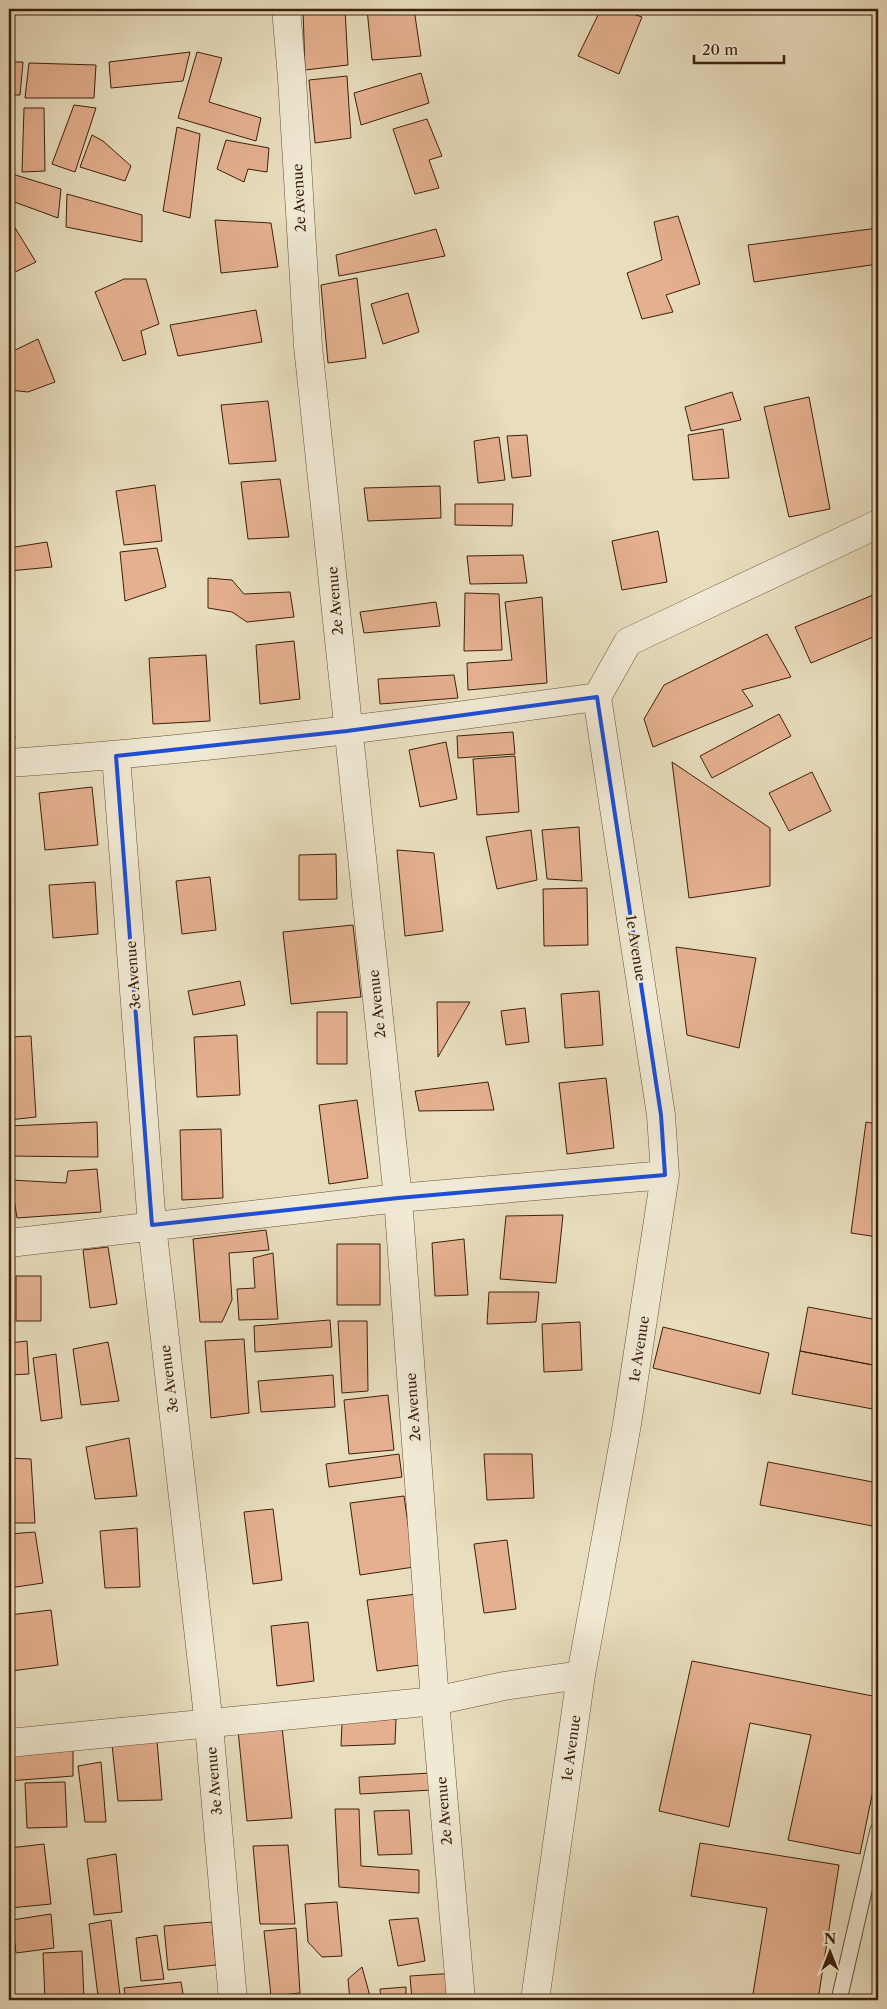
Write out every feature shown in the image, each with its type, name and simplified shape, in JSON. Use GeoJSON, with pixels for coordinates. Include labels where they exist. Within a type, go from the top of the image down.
{"type":"FeatureCollection","features":[{"type":"Feature","properties":{"kind":"street","name":"2e Avenue"},"geometry":{"type":"LineString","coordinates":[[286,9],[308,346],[347,731],[398,1198],[435,1701],[461,2000]]}},
{"type":"Feature","properties":{"kind":"street"},"geometry":{"type":"LineString","coordinates":[[9,763],[116,756],[347,731],[597,697],[628,642],[878,524]]}},
{"type":"Feature","properties":{"kind":"street","name":"1e Avenue"},"geometry":{"type":"LineString","coordinates":[[535,2000],[581,1675],[627,1424],[665,1175],[660,1105],[597,697]]}},
{"type":"Feature","properties":{"kind":"street","name":"3e Avenue"},"geometry":{"type":"LineString","coordinates":[[116,756],[152,1225],[209,1724],[233,2000]]}},
{"type":"Feature","properties":{"kind":"street"},"geometry":{"type":"LineString","coordinates":[[9,1244],[152,1225],[398,1198],[665,1175]]}},
{"type":"Feature","properties":{"kind":"street"},"geometry":{"type":"LineString","coordinates":[[9,1743],[435,1701],[504,1686],[581,1675]]}},
{"type":"Feature","properties":{"kind":"lane"},"geometry":{"type":"LineString","coordinates":[[839,2000],[878,1830]]}},
{"type":"Feature","properties":{"kind":"highlighted area"},"geometry":{"type":"Polygon","coordinates":[[[597,697],[661,1115],[665,1175],[398,1198],[152,1225],[116,756],[347,731],[597,697]]]}},
{"type":"Feature","properties":{"kind":"building"},"geometry":{"type":"Polygon","coordinates":[[[303,9],[345,9],[348,65],[305,70],[303,9]]]}},
{"type":"Feature","properties":{"kind":"building"},"geometry":{"type":"Polygon","coordinates":[[[367,9],[414,9],[421,56],[372,60],[367,9]]]}},
{"type":"Feature","properties":{"kind":"building"},"geometry":{"type":"Polygon","coordinates":[[[601,9],[619,9],[642,17],[619,74],[578,56],[601,9]]]}},
{"type":"Feature","properties":{"kind":"building"},"geometry":{"type":"Polygon","coordinates":[[[190,52],[183,81],[111,88],[109,62],[190,52]]]}},
{"type":"Feature","properties":{"kind":"building"},"geometry":{"type":"Polygon","coordinates":[[[197,52],[222,58],[209,102],[261,118],[256,141],[178,118],[197,52]]]}},
{"type":"Feature","properties":{"kind":"building"},"geometry":{"type":"Polygon","coordinates":[[[9,62],[23,62],[20,95],[9,95],[9,62]]]}},
{"type":"Feature","properties":{"kind":"building"},"geometry":{"type":"Polygon","coordinates":[[[29,63],[96,65],[94,98],[25,98],[29,63]]]}},
{"type":"Feature","properties":{"kind":"building"},"geometry":{"type":"Polygon","coordinates":[[[421,73],[429,103],[361,125],[354,93],[421,73]]]}},
{"type":"Feature","properties":{"kind":"building"},"geometry":{"type":"Polygon","coordinates":[[[347,76],[351,138],[315,143],[309,80],[347,76]]]}},
{"type":"Feature","properties":{"kind":"building"},"geometry":{"type":"Polygon","coordinates":[[[74,105],[96,108],[75,172],[52,164],[74,105]]]}},
{"type":"Feature","properties":{"kind":"building"},"geometry":{"type":"Polygon","coordinates":[[[24,108],[44,108],[45,171],[22,172],[24,108]]]}},
{"type":"Feature","properties":{"kind":"building"},"geometry":{"type":"Polygon","coordinates":[[[427,119],[442,156],[429,160],[439,188],[415,194],[393,129],[427,119]]]}},
{"type":"Feature","properties":{"kind":"building"},"geometry":{"type":"Polygon","coordinates":[[[177,127],[200,134],[190,218],[163,211],[177,127]]]}},
{"type":"Feature","properties":{"kind":"building"},"geometry":{"type":"Polygon","coordinates":[[[92,135],[103,141],[131,166],[125,181],[80,167],[92,135]]]}},
{"type":"Feature","properties":{"kind":"building"},"geometry":{"type":"Polygon","coordinates":[[[226,140],[269,148],[267,172],[248,169],[244,182],[217,169],[226,140]]]}},
{"type":"Feature","properties":{"kind":"building"},"geometry":{"type":"Polygon","coordinates":[[[9,173],[61,189],[58,218],[9,200],[9,173]]]}},
{"type":"Feature","properties":{"kind":"building"},"geometry":{"type":"Polygon","coordinates":[[[67,194],[142,215],[142,242],[66,227],[67,194]]]}},
{"type":"Feature","properties":{"kind":"building"},"geometry":{"type":"Polygon","coordinates":[[[678,216],[700,284],[666,295],[673,312],[642,319],[627,273],[662,260],[654,222],[678,216]]]}},
{"type":"Feature","properties":{"kind":"building"},"geometry":{"type":"Polygon","coordinates":[[[9,218],[36,262],[11,274],[9,271],[9,218]]]}},
{"type":"Feature","properties":{"kind":"building"},"geometry":{"type":"Polygon","coordinates":[[[215,220],[271,223],[278,267],[221,273],[215,220]]]}},
{"type":"Feature","properties":{"kind":"building"},"geometry":{"type":"Polygon","coordinates":[[[878,228],[878,264],[754,282],[748,245],[878,228]]]}},
{"type":"Feature","properties":{"kind":"building"},"geometry":{"type":"Polygon","coordinates":[[[436,229],[445,256],[339,276],[336,255],[436,229]]]}},
{"type":"Feature","properties":{"kind":"building"},"geometry":{"type":"Polygon","coordinates":[[[357,278],[366,358],[328,363],[321,285],[357,278]]]}},
{"type":"Feature","properties":{"kind":"building"},"geometry":{"type":"Polygon","coordinates":[[[124,279],[146,279],[159,324],[141,331],[146,354],[123,361],[95,292],[124,279]]]}},
{"type":"Feature","properties":{"kind":"building"},"geometry":{"type":"Polygon","coordinates":[[[408,293],[419,332],[383,344],[371,304],[408,293]]]}},
{"type":"Feature","properties":{"kind":"building"},"geometry":{"type":"Polygon","coordinates":[[[256,310],[262,342],[178,356],[170,325],[256,310]]]}},
{"type":"Feature","properties":{"kind":"building"},"geometry":{"type":"Polygon","coordinates":[[[38,339],[55,382],[28,392],[9,390],[9,353],[38,339]]]}},
{"type":"Feature","properties":{"kind":"building"},"geometry":{"type":"Polygon","coordinates":[[[732,392],[741,420],[691,431],[685,407],[732,392]]]}},
{"type":"Feature","properties":{"kind":"building"},"geometry":{"type":"Polygon","coordinates":[[[809,397],[830,509],[789,517],[764,407],[809,397]]]}},
{"type":"Feature","properties":{"kind":"building"},"geometry":{"type":"Polygon","coordinates":[[[268,401],[276,461],[229,464],[221,405],[268,401]]]}},
{"type":"Feature","properties":{"kind":"building"},"geometry":{"type":"Polygon","coordinates":[[[723,429],[729,478],[693,480],[688,435],[723,429]]]}},
{"type":"Feature","properties":{"kind":"building"},"geometry":{"type":"Polygon","coordinates":[[[527,435],[531,476],[512,478],[507,436],[527,435]]]}},
{"type":"Feature","properties":{"kind":"building"},"geometry":{"type":"Polygon","coordinates":[[[499,437],[505,480],[478,483],[474,441],[499,437]]]}},
{"type":"Feature","properties":{"kind":"building"},"geometry":{"type":"Polygon","coordinates":[[[280,479],[289,537],[248,539],[241,482],[280,479]]]}},
{"type":"Feature","properties":{"kind":"building"},"geometry":{"type":"Polygon","coordinates":[[[155,485],[162,541],[124,545],[116,491],[155,485]]]}},
{"type":"Feature","properties":{"kind":"building"},"geometry":{"type":"Polygon","coordinates":[[[440,486],[441,518],[368,521],[364,488],[440,486]]]}},
{"type":"Feature","properties":{"kind":"building"},"geometry":{"type":"Polygon","coordinates":[[[455,504],[513,504],[512,526],[455,525],[455,504]]]}},
{"type":"Feature","properties":{"kind":"building"},"geometry":{"type":"Polygon","coordinates":[[[658,531],[667,582],[622,590],[612,541],[658,531]]]}},
{"type":"Feature","properties":{"kind":"building"},"geometry":{"type":"Polygon","coordinates":[[[47,542],[52,567],[9,571],[9,548],[47,542]]]}},
{"type":"Feature","properties":{"kind":"building"},"geometry":{"type":"Polygon","coordinates":[[[157,548],[166,587],[125,601],[120,552],[157,548]]]}},
{"type":"Feature","properties":{"kind":"building"},"geometry":{"type":"Polygon","coordinates":[[[523,555],[527,583],[470,584],[467,556],[523,555]]]}},
{"type":"Feature","properties":{"kind":"building"},"geometry":{"type":"Polygon","coordinates":[[[208,578],[232,580],[244,594],[290,592],[294,617],[247,622],[232,612],[208,608],[208,578]]]}},
{"type":"Feature","properties":{"kind":"building"},"geometry":{"type":"Polygon","coordinates":[[[465,593],[499,594],[502,650],[464,651],[465,593]]]}},
{"type":"Feature","properties":{"kind":"building"},"geometry":{"type":"Polygon","coordinates":[[[878,593],[878,635],[811,663],[795,627],[878,593]]]}},
{"type":"Feature","properties":{"kind":"building"},"geometry":{"type":"Polygon","coordinates":[[[542,597],[547,683],[468,690],[467,663],[512,660],[505,602],[542,597]]]}},
{"type":"Feature","properties":{"kind":"building"},"geometry":{"type":"Polygon","coordinates":[[[436,602],[440,626],[364,633],[360,612],[436,602]]]}},
{"type":"Feature","properties":{"kind":"building"},"geometry":{"type":"Polygon","coordinates":[[[767,634],[791,677],[742,690],[753,706],[653,747],[644,719],[664,685],[767,634]]]}},
{"type":"Feature","properties":{"kind":"building"},"geometry":{"type":"Polygon","coordinates":[[[294,641],[300,699],[260,704],[256,645],[294,641]]]}},
{"type":"Feature","properties":{"kind":"building"},"geometry":{"type":"Polygon","coordinates":[[[206,655],[210,721],[153,724],[149,658],[206,655]]]}},
{"type":"Feature","properties":{"kind":"building"},"geometry":{"type":"Polygon","coordinates":[[[454,675],[458,698],[380,704],[378,679],[454,675]]]}},
{"type":"Feature","properties":{"kind":"building"},"geometry":{"type":"Polygon","coordinates":[[[9,700],[15,738],[9,739],[9,700]]]}},
{"type":"Feature","properties":{"kind":"building"},"geometry":{"type":"Polygon","coordinates":[[[779,714],[791,736],[712,778],[700,756],[779,714]]]}},
{"type":"Feature","properties":{"kind":"building"},"geometry":{"type":"Polygon","coordinates":[[[513,732],[515,754],[458,758],[457,736],[513,732]]]}},
{"type":"Feature","properties":{"kind":"building"},"geometry":{"type":"Polygon","coordinates":[[[446,742],[457,799],[420,807],[409,750],[446,742]]]}},
{"type":"Feature","properties":{"kind":"building"},"geometry":{"type":"Polygon","coordinates":[[[515,756],[519,812],[477,815],[473,759],[515,756]]]}},
{"type":"Feature","properties":{"kind":"building"},"geometry":{"type":"Polygon","coordinates":[[[672,762],[770,828],[770,886],[689,898],[672,762]]]}},
{"type":"Feature","properties":{"kind":"building"},"geometry":{"type":"Polygon","coordinates":[[[812,772],[831,811],[789,831],[769,793],[812,772]]]}},
{"type":"Feature","properties":{"kind":"building"},"geometry":{"type":"Polygon","coordinates":[[[92,787],[98,845],[45,850],[39,793],[92,787]]]}},
{"type":"Feature","properties":{"kind":"building"},"geometry":{"type":"Polygon","coordinates":[[[579,827],[582,881],[547,879],[542,830],[579,827]]]}},
{"type":"Feature","properties":{"kind":"building"},"geometry":{"type":"Polygon","coordinates":[[[531,830],[537,880],[497,889],[486,837],[531,830]]]}},
{"type":"Feature","properties":{"kind":"building"},"geometry":{"type":"Polygon","coordinates":[[[397,850],[434,853],[443,931],[405,936],[397,850]]]}},
{"type":"Feature","properties":{"kind":"building"},"geometry":{"type":"Polygon","coordinates":[[[336,854],[337,899],[299,900],[299,855],[336,854]]]}},
{"type":"Feature","properties":{"kind":"building"},"geometry":{"type":"Polygon","coordinates":[[[210,877],[216,930],[182,934],[176,881],[210,877]]]}},
{"type":"Feature","properties":{"kind":"building"},"geometry":{"type":"Polygon","coordinates":[[[95,882],[98,934],[53,938],[49,885],[95,882]]]}},
{"type":"Feature","properties":{"kind":"building"},"geometry":{"type":"Polygon","coordinates":[[[587,888],[588,945],[544,946],[543,889],[587,888]]]}},
{"type":"Feature","properties":{"kind":"building"},"geometry":{"type":"Polygon","coordinates":[[[353,925],[361,997],[291,1004],[283,932],[353,925]]]}},
{"type":"Feature","properties":{"kind":"building"},"geometry":{"type":"Polygon","coordinates":[[[676,947],[756,958],[739,1048],[687,1035],[676,947]]]}},
{"type":"Feature","properties":{"kind":"building"},"geometry":{"type":"Polygon","coordinates":[[[240,981],[245,1005],[193,1015],[188,991],[240,981]]]}},
{"type":"Feature","properties":{"kind":"building"},"geometry":{"type":"Polygon","coordinates":[[[599,991],[603,1045],[565,1048],[561,994],[599,991]]]}},
{"type":"Feature","properties":{"kind":"building"},"geometry":{"type":"Polygon","coordinates":[[[437,1002],[470,1002],[438,1057],[437,1002]]]}},
{"type":"Feature","properties":{"kind":"building"},"geometry":{"type":"Polygon","coordinates":[[[525,1008],[529,1042],[506,1045],[501,1011],[525,1008]]]}},
{"type":"Feature","properties":{"kind":"building"},"geometry":{"type":"Polygon","coordinates":[[[317,1012],[347,1012],[347,1064],[317,1064],[317,1012]]]}},
{"type":"Feature","properties":{"kind":"building"},"geometry":{"type":"Polygon","coordinates":[[[237,1035],[240,1095],[197,1097],[194,1037],[237,1035]]]}},
{"type":"Feature","properties":{"kind":"building"},"geometry":{"type":"Polygon","coordinates":[[[31,1036],[36,1117],[9,1120],[9,1037],[31,1036]]]}},
{"type":"Feature","properties":{"kind":"building"},"geometry":{"type":"Polygon","coordinates":[[[606,1078],[614,1148],[567,1154],[559,1083],[606,1078]]]}},
{"type":"Feature","properties":{"kind":"building"},"geometry":{"type":"Polygon","coordinates":[[[488,1082],[494,1110],[419,1111],[415,1091],[488,1082]]]}},
{"type":"Feature","properties":{"kind":"building"},"geometry":{"type":"Polygon","coordinates":[[[357,1100],[368,1178],[329,1184],[319,1105],[357,1100]]]}},
{"type":"Feature","properties":{"kind":"building"},"geometry":{"type":"Polygon","coordinates":[[[97,1122],[98,1157],[9,1156],[9,1126],[97,1122]]]}},
{"type":"Feature","properties":{"kind":"building"},"geometry":{"type":"Polygon","coordinates":[[[866,1122],[878,1124],[878,1237],[851,1233],[866,1122]]]}},
{"type":"Feature","properties":{"kind":"building"},"geometry":{"type":"Polygon","coordinates":[[[221,1129],[223,1198],[182,1200],[180,1130],[221,1129]]]}},
{"type":"Feature","properties":{"kind":"building"},"geometry":{"type":"Polygon","coordinates":[[[97,1169],[101,1212],[17,1218],[11,1180],[66,1183],[68,1171],[97,1169]]]}},
{"type":"Feature","properties":{"kind":"building"},"geometry":{"type":"Polygon","coordinates":[[[563,1215],[556,1283],[500,1279],[506,1216],[563,1215]]]}},
{"type":"Feature","properties":{"kind":"building"},"geometry":{"type":"Polygon","coordinates":[[[266,1230],[269,1250],[229,1253],[232,1300],[222,1322],[200,1322],[193,1239],[266,1230]]]}},
{"type":"Feature","properties":{"kind":"building"},"geometry":{"type":"Polygon","coordinates":[[[464,1239],[468,1295],[435,1296],[432,1243],[464,1239]]]}},
{"type":"Feature","properties":{"kind":"building"},"geometry":{"type":"Polygon","coordinates":[[[337,1244],[380,1244],[380,1305],[337,1305],[337,1244]]]}},
{"type":"Feature","properties":{"kind":"building"},"geometry":{"type":"Polygon","coordinates":[[[108,1247],[117,1304],[90,1308],[83,1250],[108,1247]]]}},
{"type":"Feature","properties":{"kind":"building"},"geometry":{"type":"Polygon","coordinates":[[[273,1253],[278,1319],[239,1320],[237,1289],[255,1288],[253,1258],[273,1253]]]}},
{"type":"Feature","properties":{"kind":"building"},"geometry":{"type":"Polygon","coordinates":[[[16,1276],[41,1276],[41,1321],[16,1321],[16,1276]]]}},
{"type":"Feature","properties":{"kind":"building"},"geometry":{"type":"Polygon","coordinates":[[[489,1292],[539,1292],[536,1322],[487,1324],[489,1292]]]}},
{"type":"Feature","properties":{"kind":"building"},"geometry":{"type":"Polygon","coordinates":[[[808,1307],[878,1320],[878,1366],[800,1351],[808,1307]]]}},
{"type":"Feature","properties":{"kind":"building"},"geometry":{"type":"Polygon","coordinates":[[[330,1320],[332,1347],[255,1352],[254,1326],[330,1320]]]}},
{"type":"Feature","properties":{"kind":"building"},"geometry":{"type":"Polygon","coordinates":[[[338,1321],[367,1321],[368,1391],[342,1393],[338,1321]]]}},
{"type":"Feature","properties":{"kind":"building"},"geometry":{"type":"Polygon","coordinates":[[[580,1322],[582,1370],[544,1372],[542,1324],[580,1322]]]}},
{"type":"Feature","properties":{"kind":"building"},"geometry":{"type":"Polygon","coordinates":[[[663,1327],[769,1353],[760,1394],[653,1368],[663,1327]]]}},
{"type":"Feature","properties":{"kind":"building"},"geometry":{"type":"Polygon","coordinates":[[[244,1339],[249,1413],[211,1418],[205,1341],[244,1339]]]}},
{"type":"Feature","properties":{"kind":"building"},"geometry":{"type":"Polygon","coordinates":[[[27,1341],[29,1374],[9,1375],[9,1343],[27,1341]]]}},
{"type":"Feature","properties":{"kind":"building"},"geometry":{"type":"Polygon","coordinates":[[[108,1342],[119,1401],[81,1405],[73,1349],[108,1342]]]}},
{"type":"Feature","properties":{"kind":"building"},"geometry":{"type":"Polygon","coordinates":[[[800,1351],[878,1366],[878,1410],[792,1394],[800,1351]]]}},
{"type":"Feature","properties":{"kind":"building"},"geometry":{"type":"Polygon","coordinates":[[[56,1354],[62,1418],[41,1421],[33,1358],[56,1354]]]}},
{"type":"Feature","properties":{"kind":"building"},"geometry":{"type":"Polygon","coordinates":[[[333,1375],[335,1407],[261,1412],[258,1381],[333,1375]]]}},
{"type":"Feature","properties":{"kind":"building"},"geometry":{"type":"Polygon","coordinates":[[[388,1395],[394,1450],[349,1454],[344,1400],[388,1395]]]}},
{"type":"Feature","properties":{"kind":"building"},"geometry":{"type":"Polygon","coordinates":[[[129,1438],[137,1496],[95,1499],[86,1447],[129,1438]]]}},
{"type":"Feature","properties":{"kind":"building"},"geometry":{"type":"Polygon","coordinates":[[[399,1454],[402,1477],[329,1487],[326,1464],[399,1454]]]}},
{"type":"Feature","properties":{"kind":"building"},"geometry":{"type":"Polygon","coordinates":[[[484,1454],[532,1454],[534,1498],[487,1500],[484,1454]]]}},
{"type":"Feature","properties":{"kind":"building"},"geometry":{"type":"Polygon","coordinates":[[[9,1458],[31,1459],[35,1523],[9,1523],[9,1458]]]}},
{"type":"Feature","properties":{"kind":"building"},"geometry":{"type":"Polygon","coordinates":[[[768,1462],[878,1483],[878,1527],[760,1505],[768,1462]]]}},
{"type":"Feature","properties":{"kind":"building"},"geometry":{"type":"Polygon","coordinates":[[[404,1496],[414,1567],[360,1575],[350,1503],[404,1496]]]}},
{"type":"Feature","properties":{"kind":"building"},"geometry":{"type":"Polygon","coordinates":[[[273,1509],[282,1580],[253,1584],[244,1512],[273,1509]]]}},
{"type":"Feature","properties":{"kind":"building"},"geometry":{"type":"Polygon","coordinates":[[[137,1528],[140,1587],[105,1588],[100,1531],[137,1528]]]}},
{"type":"Feature","properties":{"kind":"building"},"geometry":{"type":"Polygon","coordinates":[[[35,1532],[43,1583],[9,1588],[9,1534],[35,1532]]]}},
{"type":"Feature","properties":{"kind":"building"},"geometry":{"type":"Polygon","coordinates":[[[507,1540],[516,1609],[484,1613],[474,1544],[507,1540]]]}},
{"type":"Feature","properties":{"kind":"building"},"geometry":{"type":"Polygon","coordinates":[[[417,1594],[427,1664],[377,1671],[367,1600],[417,1594]]]}},
{"type":"Feature","properties":{"kind":"building"},"geometry":{"type":"Polygon","coordinates":[[[51,1610],[58,1665],[11,1671],[9,1615],[51,1610]]]}},
{"type":"Feature","properties":{"kind":"building"},"geometry":{"type":"Polygon","coordinates":[[[308,1622],[314,1681],[277,1686],[271,1626],[308,1622]]]}},
{"type":"Feature","properties":{"kind":"building"},"geometry":{"type":"Polygon","coordinates":[[[692,1661],[878,1697],[878,1766],[860,1854],[788,1840],[811,1735],[750,1723],[729,1827],[659,1811],[692,1661]]]}},
{"type":"Feature","properties":{"kind":"building"},"geometry":{"type":"Polygon","coordinates":[[[396,1719],[395,1744],[341,1746],[342,1723],[396,1719]]]}},
{"type":"Feature","properties":{"kind":"building"},"geometry":{"type":"Polygon","coordinates":[[[282,1727],[292,1818],[247,1821],[238,1730],[282,1727]]]}},
{"type":"Feature","properties":{"kind":"building"},"geometry":{"type":"Polygon","coordinates":[[[157,1741],[162,1800],[118,1801],[112,1745],[157,1741]]]}},
{"type":"Feature","properties":{"kind":"building"},"geometry":{"type":"Polygon","coordinates":[[[73,1747],[73,1776],[9,1781],[9,1753],[73,1747]]]}},
{"type":"Feature","properties":{"kind":"building"},"geometry":{"type":"Polygon","coordinates":[[[101,1762],[106,1822],[85,1822],[78,1766],[101,1762]]]}},
{"type":"Feature","properties":{"kind":"building"},"geometry":{"type":"Polygon","coordinates":[[[431,1773],[432,1790],[360,1794],[359,1777],[431,1773]]]}},
{"type":"Feature","properties":{"kind":"building"},"geometry":{"type":"Polygon","coordinates":[[[65,1782],[67,1827],[27,1828],[25,1783],[65,1782]]]}},
{"type":"Feature","properties":{"kind":"building"},"geometry":{"type":"Polygon","coordinates":[[[335,1809],[359,1809],[361,1866],[419,1870],[419,1893],[339,1887],[335,1809]]]}},
{"type":"Feature","properties":{"kind":"building"},"geometry":{"type":"Polygon","coordinates":[[[409,1810],[412,1854],[378,1855],[374,1811],[409,1810]]]}},
{"type":"Feature","properties":{"kind":"building"},"geometry":{"type":"Polygon","coordinates":[[[700,1843],[839,1865],[818,2000],[752,2000],[767,1908],[691,1896],[700,1843]]]}},
{"type":"Feature","properties":{"kind":"building"},"geometry":{"type":"Polygon","coordinates":[[[44,1844],[51,1904],[10,1908],[9,1848],[44,1844]]]}},
{"type":"Feature","properties":{"kind":"building"},"geometry":{"type":"Polygon","coordinates":[[[288,1845],[295,1924],[260,1924],[253,1846],[288,1845]]]}},
{"type":"Feature","properties":{"kind":"building"},"geometry":{"type":"Polygon","coordinates":[[[116,1854],[122,1912],[94,1915],[87,1859],[116,1854]]]}},
{"type":"Feature","properties":{"kind":"building"},"geometry":{"type":"Polygon","coordinates":[[[337,1902],[342,1956],[322,1957],[308,1942],[305,1904],[337,1902]]]}},
{"type":"Feature","properties":{"kind":"building"},"geometry":{"type":"Polygon","coordinates":[[[51,1914],[54,1948],[16,1953],[12,1920],[51,1914]]]}},
{"type":"Feature","properties":{"kind":"building"},"geometry":{"type":"Polygon","coordinates":[[[418,1918],[425,1961],[398,1966],[389,1920],[418,1918]]]}},
{"type":"Feature","properties":{"kind":"building"},"geometry":{"type":"Polygon","coordinates":[[[111,1920],[120,1995],[98,1996],[89,1924],[111,1920]]]}},
{"type":"Feature","properties":{"kind":"building"},"geometry":{"type":"Polygon","coordinates":[[[212,1922],[216,1965],[168,1970],[164,1926],[212,1922]]]}},
{"type":"Feature","properties":{"kind":"building"},"geometry":{"type":"Polygon","coordinates":[[[296,1928],[300,1993],[271,1996],[264,1931],[296,1928]]]}},
{"type":"Feature","properties":{"kind":"building"},"geometry":{"type":"Polygon","coordinates":[[[157,1935],[164,1979],[141,1981],[136,1938],[157,1935]]]}},
{"type":"Feature","properties":{"kind":"building"},"geometry":{"type":"Polygon","coordinates":[[[82,1951],[84,2000],[45,2000],[43,1953],[82,1951]]]}},
{"type":"Feature","properties":{"kind":"building"},"geometry":{"type":"Polygon","coordinates":[[[362,1967],[371,2000],[350,2000],[348,1979],[362,1967]]]}},
{"type":"Feature","properties":{"kind":"building"},"geometry":{"type":"Polygon","coordinates":[[[457,1973],[459,2000],[412,2000],[410,1976],[457,1973]]]}},
{"type":"Feature","properties":{"kind":"building"},"geometry":{"type":"Polygon","coordinates":[[[181,1982],[184,2000],[126,2000],[124,1988],[181,1982]]]}},
{"type":"Feature","properties":{"kind":"building"},"geometry":{"type":"Polygon","coordinates":[[[406,1987],[406,2000],[381,2000],[380,1989],[406,1987]]]}}]}
